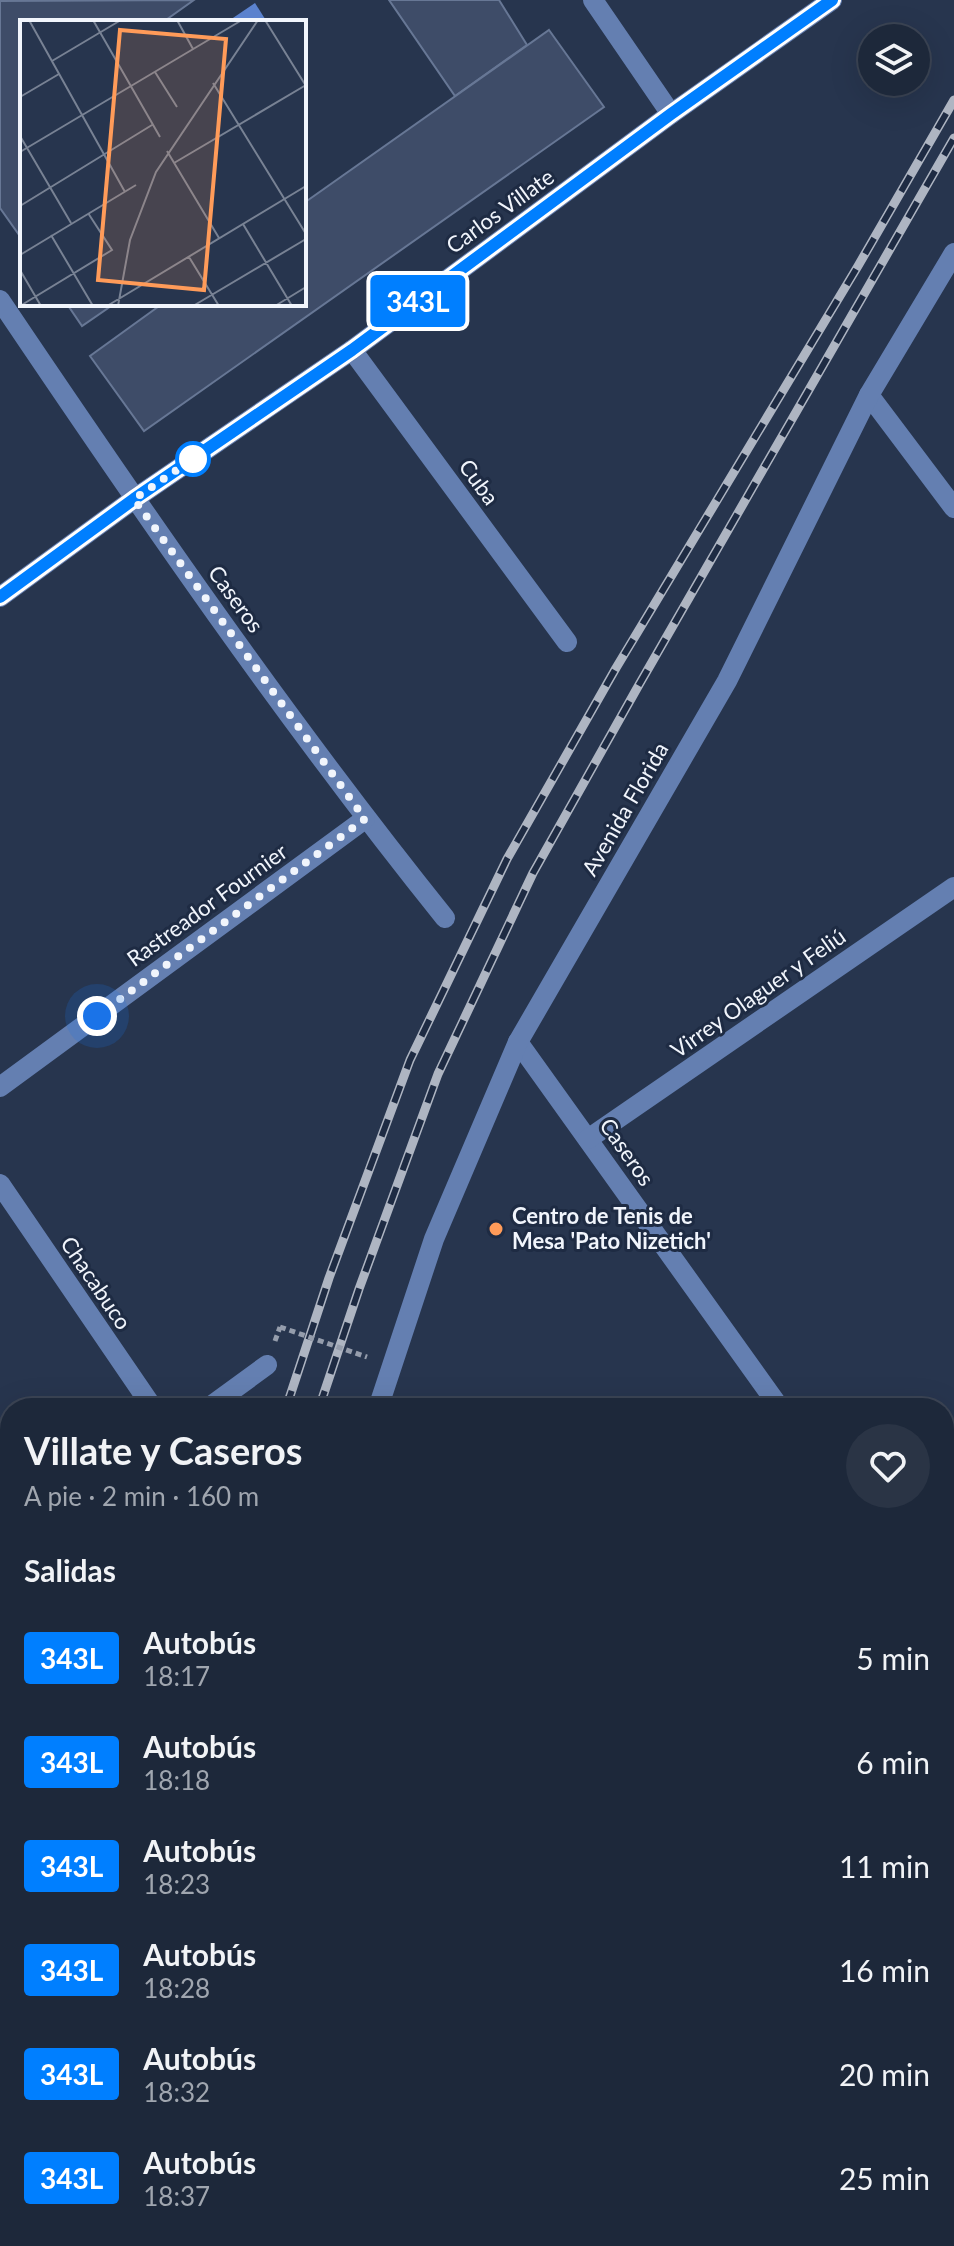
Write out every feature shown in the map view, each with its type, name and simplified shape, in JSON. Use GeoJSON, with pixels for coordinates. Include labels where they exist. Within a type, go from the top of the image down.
{"type":"FeatureCollection","features":[{"type":"Feature","properties":{"kind":"street"},"geometry":{"type":"LineString","coordinates":[[593,0],[671,114]]}},
{"type":"Feature","properties":{"kind":"street","name":"Carlos Villate"},"geometry":{"type":"LineString","coordinates":[[0,597],[134,499],[352,350],[671,114],[832,0]]}},
{"type":"Feature","properties":{"kind":"street","name":"Avenida Florida"},"geometry":{"type":"LineString","coordinates":[[381,1398],[434,1239],[518,1042],[727,681],[869,395],[954,253]]}},
{"type":"Feature","properties":{"kind":"street","name":"Caseros"},"geometry":{"type":"LineString","coordinates":[[0,300],[134,499],[365,819],[445,918]]}},
{"type":"Feature","properties":{"kind":"street","name":"Cuba"},"geometry":{"type":"LineString","coordinates":[[352,350],[567,642]]}},
{"type":"Feature","properties":{"kind":"street"},"geometry":{"type":"LineString","coordinates":[[869,395],[954,508]]}},
{"type":"Feature","properties":{"kind":"street","name":"Rastreador Fournier"},"geometry":{"type":"LineString","coordinates":[[0,1087],[365,819]]}},
{"type":"Feature","properties":{"kind":"street","name":"Virrey Olaguer y Feliú"},"geometry":{"type":"LineString","coordinates":[[588,1139],[954,887]]}},
{"type":"Feature","properties":{"kind":"street","name":"Caseros"},"geometry":{"type":"LineString","coordinates":[[518,1042],[773,1398]]}},
{"type":"Feature","properties":{"kind":"street","name":"Chacabuco"},"geometry":{"type":"LineString","coordinates":[[0,1184],[146,1398]]}},
{"type":"Feature","properties":{"kind":"street"},"geometry":{"type":"LineString","coordinates":[[222,1398],[267,1365]]}},
{"type":"Feature","properties":{"kind":"path"},"geometry":{"type":"LineString","coordinates":[[280,1327],[367,1357]]}},
{"type":"Feature","properties":{"kind":"water"},"geometry":{"type":"Polygon","coordinates":[[[255,3],[266,20],[230,20],[255,3]]]}},
{"type":"Feature","properties":{"kind":"building"},"geometry":{"type":"Polygon","coordinates":[[[194,0],[166,20],[20,20],[20,236],[0,208],[0,1],[194,0]]]}},
{"type":"Feature","properties":{"kind":"building"},"geometry":{"type":"Polygon","coordinates":[[[389,0],[499,0],[527,45],[455,96],[389,0]]]}},
{"type":"Feature","properties":{"kind":"building"},"geometry":{"type":"Polygon","coordinates":[[[549,30],[604,107],[144,431],[90,356],[159,306],[306,306],[306,202],[549,30]]]}},
{"type":"Feature","properties":{"kind":"building"},"geometry":{"type":"Polygon","coordinates":[[[68,306],[111,306],[82,326],[68,306]]]}},
{"type":"Feature","properties":{"kind":"railway"},"geometry":{"type":"LineString","coordinates":[[289,1398],[329,1278],[410,1060],[507,859],[616,668],[954,100]]}},
{"type":"Feature","properties":{"kind":"railway"},"geometry":{"type":"LineString","coordinates":[[322,1398],[438,1074],[533,873],[954,138]]}},
{"type":"Feature","properties":{"kind":"bus line","name":"343L"},"geometry":{"type":"LineString","coordinates":[[0,597],[134,499],[352,350],[671,114],[832,0]]}},
{"type":"Feature","properties":{"kind":"place","name":"Centro de Tenis de Mesa 'Pato Nizetich'"},"geometry":{"type":"Point","coordinates":[496,1229]}},
{"type":"Feature","properties":{"kind":"route"},"geometry":{"type":"LineString","coordinates":[[97,1016],[365,819],[134,499],[193,459]]}}]}
